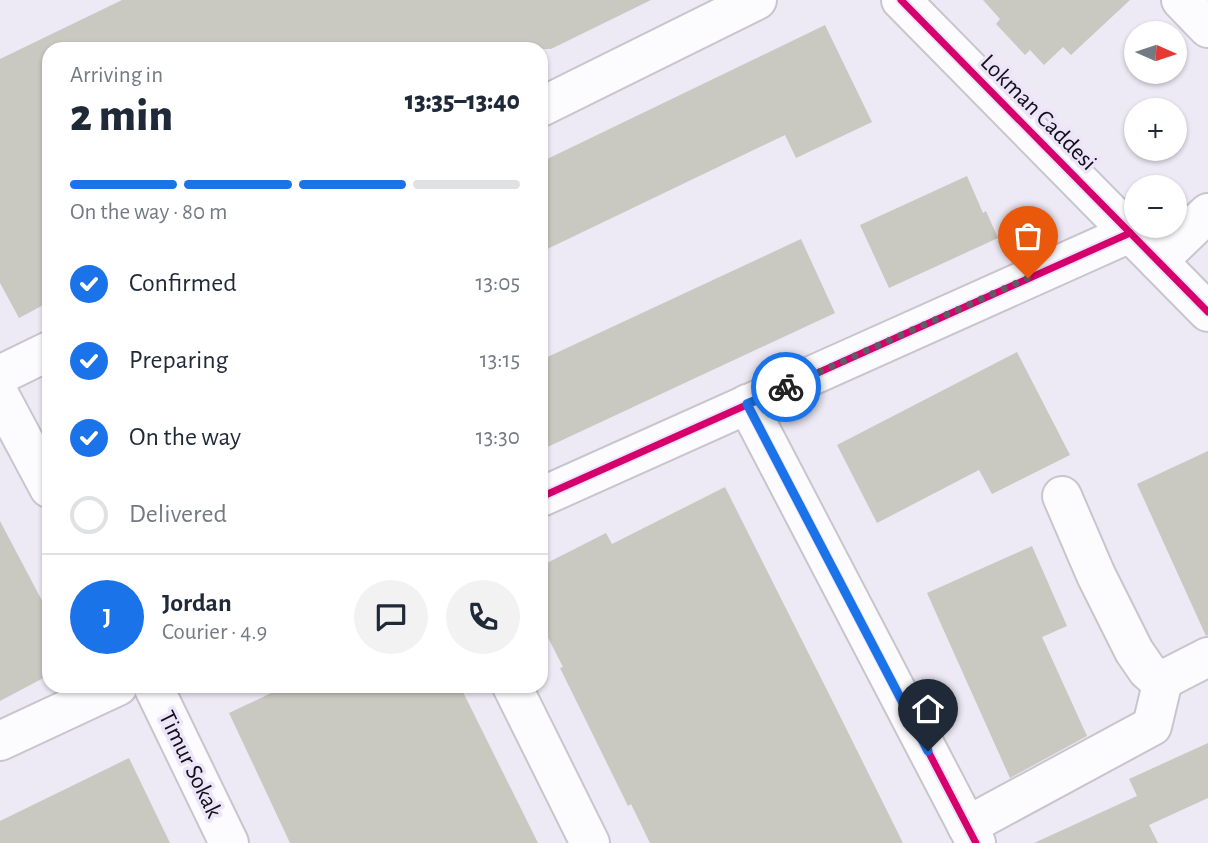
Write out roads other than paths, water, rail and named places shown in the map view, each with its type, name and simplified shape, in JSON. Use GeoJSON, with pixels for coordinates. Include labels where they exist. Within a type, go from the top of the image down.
{"type":"FeatureCollection","features":[{"type":"Feature","properties":{"kind":"street"},"geometry":{"type":"LineString","coordinates":[[548,104],[757,0]]}},
{"type":"Feature","properties":{"kind":"street","name":"Lokman Caddesi"},"geometry":{"type":"LineString","coordinates":[[901,0],[1124,227]]}},
{"type":"Feature","properties":{"kind":"street"},"geometry":{"type":"LineString","coordinates":[[1181,0],[1208,28]]}},
{"type":"Feature","properties":{"kind":"street"},"geometry":{"type":"LineString","coordinates":[[1158,261],[1208,213]]}},
{"type":"Feature","properties":{"kind":"street"},"geometry":{"type":"LineString","coordinates":[[548,493],[1124,236]]}},
{"type":"Feature","properties":{"kind":"street","name":"Lokman Caddesi"},"geometry":{"type":"LineString","coordinates":[[1135,238],[1208,312]]}},
{"type":"Feature","properties":{"kind":"street"},"geometry":{"type":"LineString","coordinates":[[0,375],[42,354]]}},
{"type":"Feature","properties":{"kind":"street"},"geometry":{"type":"LineString","coordinates":[[0,396],[42,475]]}},
{"type":"Feature","properties":{"kind":"street"},"geometry":{"type":"LineString","coordinates":[[747,404],[971,834],[1152,726],[1163,680]]}},
{"type":"Feature","properties":{"kind":"street"},"geometry":{"type":"LineString","coordinates":[[1062,496],[1096,575],[1134,652],[1147,670],[1163,680],[1208,657]]}},
{"type":"Feature","properties":{"kind":"street"},"geometry":{"type":"LineString","coordinates":[[0,741],[103,693]]}},
{"type":"Feature","properties":{"kind":"street","name":"Timur Sokak"},"geometry":{"type":"LineString","coordinates":[[156,693],[229,843]]}},
{"type":"Feature","properties":{"kind":"street"},"geometry":{"type":"LineString","coordinates":[[515,693],[590,843]]}}]}
